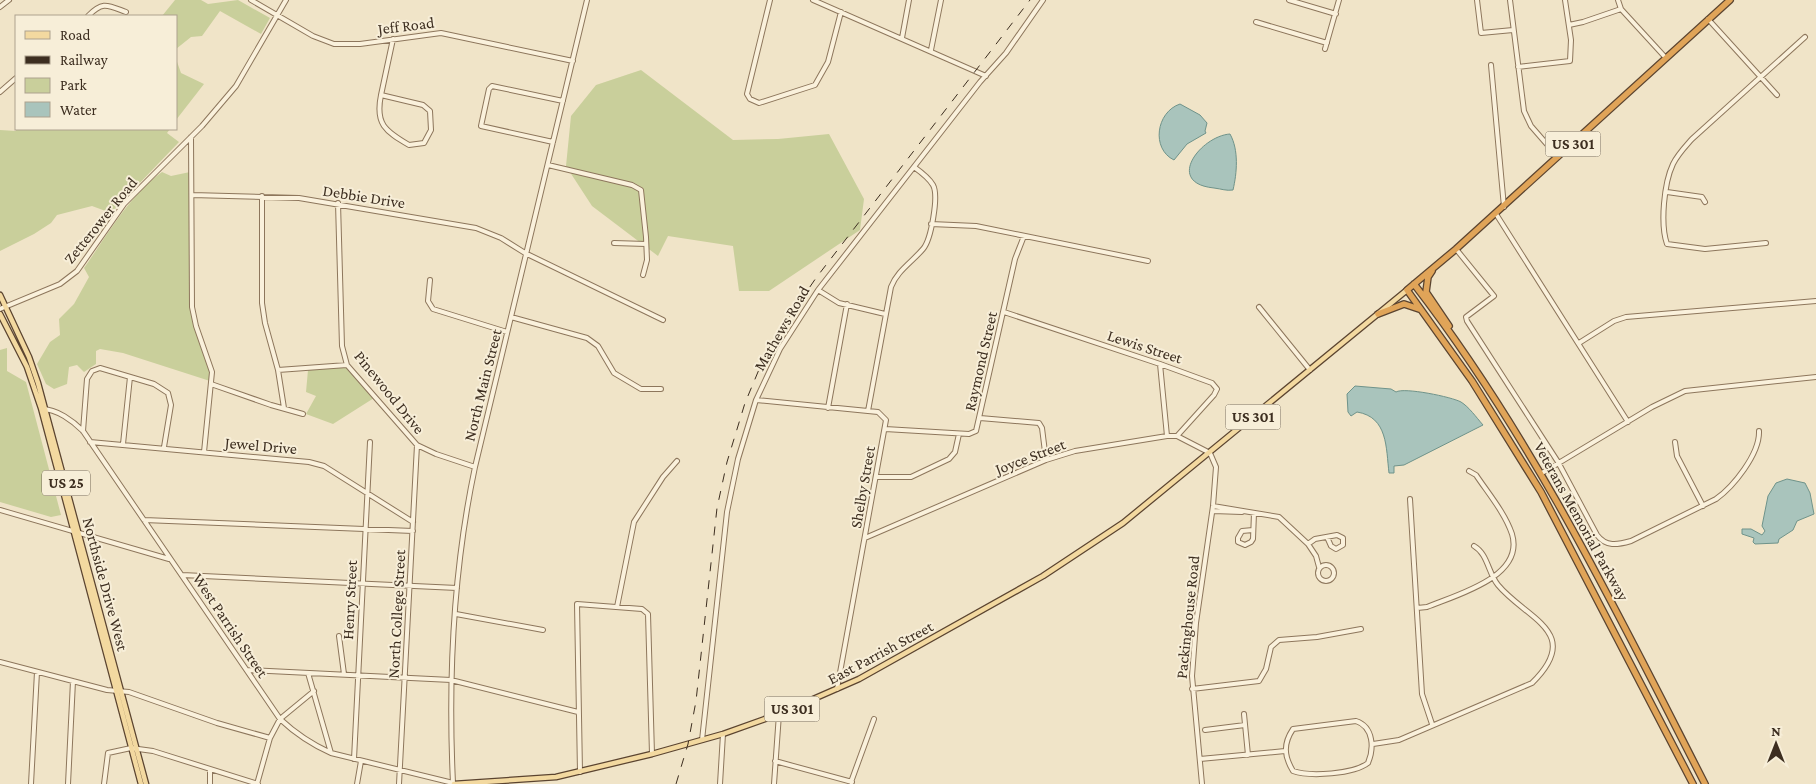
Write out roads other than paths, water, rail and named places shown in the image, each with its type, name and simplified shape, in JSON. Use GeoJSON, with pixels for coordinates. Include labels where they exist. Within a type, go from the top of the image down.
{"type":"FeatureCollection","features":[{"type":"Feature","properties":{"kind":"highway","name":"US 301"},"geometry":{"type":"LineString","coordinates":[[1407,290],[1504,207],[1665,57],[1730,0]]}},
{"type":"Feature","properties":{"kind":"highway"},"geometry":{"type":"LineString","coordinates":[[1432,269],[1428,277],[1426,292],[1466,354]]}},
{"type":"Feature","properties":{"kind":"highway","name":"Veterans Memorial Parkway"},"geometry":{"type":"LineString","coordinates":[[1414,284],[1466,354],[1542,473],[1592,563],[1705,784]]}},
{"type":"Feature","properties":{"kind":"highway","name":"Veterans Memorial Parkway"},"geometry":{"type":"LineString","coordinates":[[1407,290],[1472,381],[1541,492],[1693,784]]}},
{"type":"Feature","properties":{"kind":"highway"},"geometry":{"type":"LineString","coordinates":[[1378,314],[1404,304],[1422,311]]}},
{"type":"Feature","properties":{"kind":"main road","name":"US 301"},"geometry":{"type":"LineString","coordinates":[[1210,453],[1407,290]]}},
{"type":"Feature","properties":{"kind":"main road","name":"US 25"},"geometry":{"type":"LineString","coordinates":[[0,295],[7,306]]}},
{"type":"Feature","properties":{"kind":"main road","name":"Northside Drive West"},"geometry":{"type":"LineString","coordinates":[[7,306],[29,357],[134,748],[146,784]]}},
{"type":"Feature","properties":{"kind":"main road","name":"Northside Drive West"},"geometry":{"type":"LineString","coordinates":[[0,314],[43,408]]}},
{"type":"Feature","properties":{"kind":"main road","name":"East Parrish Street"},"geometry":{"type":"LineString","coordinates":[[454,784],[556,777],[580,772],[723,734],[779,714],[837,690],[1043,576],[1097,541],[1210,453]]}},
{"type":"Feature","properties":{"kind":"main road","name":"Northside Drive West"},"geometry":{"type":"LineString","coordinates":[[134,748],[141,784]]}},
{"type":"Feature","properties":{"kind":"street"},"geometry":{"type":"LineString","coordinates":[[0,7],[8,0]]}},
{"type":"Feature","properties":{"kind":"street","name":"Jeff Road"},"geometry":{"type":"LineString","coordinates":[[250,0],[276,16],[324,41],[334,44],[425,34],[453,35],[573,61]]}},
{"type":"Feature","properties":{"kind":"street","name":"Zetterower Road"},"geometry":{"type":"LineString","coordinates":[[0,309],[60,284],[77,271],[124,204],[191,137],[236,86],[286,0]]}},
{"type":"Feature","properties":{"kind":"street","name":"North Main Street"},"geometry":{"type":"LineString","coordinates":[[454,784],[451,680],[457,588],[464,525],[475,467],[525,253],[587,0]]}},
{"type":"Feature","properties":{"kind":"street"},"geometry":{"type":"LineString","coordinates":[[770,0],[747,94],[750,99],[759,103],[815,85],[828,62],[841,12]]}},
{"type":"Feature","properties":{"kind":"street"},"geometry":{"type":"LineString","coordinates":[[813,0],[931,50],[986,76]]}},
{"type":"Feature","properties":{"kind":"street"},"geometry":{"type":"LineString","coordinates":[[902,38],[909,0]]}},
{"type":"Feature","properties":{"kind":"street"},"geometry":{"type":"LineString","coordinates":[[931,50],[941,0]]}},
{"type":"Feature","properties":{"kind":"street","name":"Mathews Road"},"geometry":{"type":"LineString","coordinates":[[702,740],[727,512],[738,459],[756,400],[780,349],[818,290],[1006,53],[1044,0]]}},
{"type":"Feature","properties":{"kind":"street"},"geometry":{"type":"LineString","coordinates":[[1289,0],[1336,14]]}},
{"type":"Feature","properties":{"kind":"street"},"geometry":{"type":"LineString","coordinates":[[1325,49],[1339,0]]}},
{"type":"Feature","properties":{"kind":"street"},"geometry":{"type":"LineString","coordinates":[[1477,0],[1481,33],[1513,30]]}},
{"type":"Feature","properties":{"kind":"street"},"geometry":{"type":"LineString","coordinates":[[1510,0],[1527,120],[1558,157]]}},
{"type":"Feature","properties":{"kind":"street"},"geometry":{"type":"LineString","coordinates":[[1518,67],[1570,61],[1569,25],[1565,0]]}},
{"type":"Feature","properties":{"kind":"street"},"geometry":{"type":"LineString","coordinates":[[1618,0],[1621,9],[1665,57]]}},
{"type":"Feature","properties":{"kind":"street"},"geometry":{"type":"LineString","coordinates":[[89,15],[99,7],[106,5],[126,12]]}},
{"type":"Feature","properties":{"kind":"street"},"geometry":{"type":"LineString","coordinates":[[1569,25],[1621,9]]}},
{"type":"Feature","properties":{"kind":"street"},"geometry":{"type":"LineString","coordinates":[[1708,19],[1777,94]]}},
{"type":"Feature","properties":{"kind":"street"},"geometry":{"type":"LineString","coordinates":[[1256,22],[1328,43]]}},
{"type":"Feature","properties":{"kind":"street"},"geometry":{"type":"LineString","coordinates":[[1766,243],[1705,249],[1666,244],[1662,227],[1672,166],[1677,155],[1692,139],[1806,37]]}},
{"type":"Feature","properties":{"kind":"street"},"geometry":{"type":"LineString","coordinates":[[381,95],[423,105],[428,108],[432,119],[431,130],[424,143],[409,145],[382,123],[378,114],[381,95],[393,39]]}},
{"type":"Feature","properties":{"kind":"street"},"geometry":{"type":"LineString","coordinates":[[1492,65],[1504,207]]}},
{"type":"Feature","properties":{"kind":"street"},"geometry":{"type":"LineString","coordinates":[[0,92],[15,79]]}},
{"type":"Feature","properties":{"kind":"street"},"geometry":{"type":"LineString","coordinates":[[553,142],[481,126],[489,88],[492,86],[563,101]]}},
{"type":"Feature","properties":{"kind":"street"},"geometry":{"type":"LineString","coordinates":[[191,137],[193,316],[209,357],[212,372],[204,452]]}},
{"type":"Feature","properties":{"kind":"street"},"geometry":{"type":"LineString","coordinates":[[548,165],[632,185],[641,190],[647,260],[643,275]]}},
{"type":"Feature","properties":{"kind":"street"},"geometry":{"type":"LineString","coordinates":[[756,400],[828,408],[868,410],[885,314],[893,282],[924,247],[936,200],[935,189],[928,178],[914,167]]}},
{"type":"Feature","properties":{"kind":"street"},"geometry":{"type":"LineString","coordinates":[[1667,192],[1702,197],[1705,202]]}},
{"type":"Feature","properties":{"kind":"street","name":"Debbie Drive"},"geometry":{"type":"LineString","coordinates":[[192,195],[262,196],[338,203],[476,228],[501,238],[525,253],[663,320]]}},
{"type":"Feature","properties":{"kind":"street"},"geometry":{"type":"LineString","coordinates":[[262,196],[262,303],[265,323],[278,370],[284,408]]}},
{"type":"Feature","properties":{"kind":"street","name":"Pinewood Drive"},"geometry":{"type":"LineString","coordinates":[[338,203],[342,346],[347,365],[417,445],[436,454],[475,467]]}},
{"type":"Feature","properties":{"kind":"street"},"geometry":{"type":"LineString","coordinates":[[1496,214],[1628,422]]}},
{"type":"Feature","properties":{"kind":"street"},"geometry":{"type":"LineString","coordinates":[[931,224],[976,226],[1148,261]]}},
{"type":"Feature","properties":{"kind":"street","name":"Raymond Street"},"geometry":{"type":"LineString","coordinates":[[959,434],[974,433],[980,418],[1015,259],[1024,236]]}},
{"type":"Feature","properties":{"kind":"street"},"geometry":{"type":"LineString","coordinates":[[614,242],[646,244]]}},
{"type":"Feature","properties":{"kind":"street"},"geometry":{"type":"LineString","coordinates":[[1456,250],[1494,296],[1466,317],[1467,322],[1558,462],[1597,535],[1604,542],[1611,544],[1631,541],[1704,506],[1726,492],[1735,482],[1759,442],[1759,432]]}},
{"type":"Feature","properties":{"kind":"street"},"geometry":{"type":"LineString","coordinates":[[430,280],[428,301],[433,309],[507,332]]}},
{"type":"Feature","properties":{"kind":"street"},"geometry":{"type":"LineString","coordinates":[[818,290],[830,299],[885,314]]}},
{"type":"Feature","properties":{"kind":"street"},"geometry":{"type":"LineString","coordinates":[[1579,343],[1614,321],[1626,317],[1816,301]]}},
{"type":"Feature","properties":{"kind":"street"},"geometry":{"type":"LineString","coordinates":[[828,408],[847,304]]}},
{"type":"Feature","properties":{"kind":"street"},"geometry":{"type":"LineString","coordinates":[[1259,307],[1310,370]]}},
{"type":"Feature","properties":{"kind":"street","name":"Lewis Street"},"geometry":{"type":"LineString","coordinates":[[1004,312],[1212,383],[1216,389],[1214,395],[1177,436]]}},
{"type":"Feature","properties":{"kind":"street"},"geometry":{"type":"LineString","coordinates":[[511,318],[587,338],[598,346],[614,373],[641,389],[661,389]]}},
{"type":"Feature","properties":{"kind":"street"},"geometry":{"type":"LineString","coordinates":[[1160,364],[1167,436]]}},
{"type":"Feature","properties":{"kind":"street"},"geometry":{"type":"LineString","coordinates":[[278,370],[347,365]]}},
{"type":"Feature","properties":{"kind":"street"},"geometry":{"type":"LineString","coordinates":[[83,430],[87,379],[92,371],[100,368],[164,389],[170,398],[164,447]]}},
{"type":"Feature","properties":{"kind":"street"},"geometry":{"type":"LineString","coordinates":[[123,444],[130,377]]}},
{"type":"Feature","properties":{"kind":"street"},"geometry":{"type":"LineString","coordinates":[[1542,473],[1676,394],[1697,388],[1816,377]]}},
{"type":"Feature","properties":{"kind":"street"},"geometry":{"type":"LineString","coordinates":[[211,384],[303,414]]}},
{"type":"Feature","properties":{"kind":"street","name":"West Parrish Street"},"geometry":{"type":"LineString","coordinates":[[43,408],[70,420],[83,430],[169,559],[182,575],[280,719],[302,738],[331,753],[454,784]]}},
{"type":"Feature","properties":{"kind":"street","name":"Shelby Street"},"geometry":{"type":"LineString","coordinates":[[837,690],[885,429],[884,416],[878,412],[868,410]]}},
{"type":"Feature","properties":{"kind":"street"},"geometry":{"type":"LineString","coordinates":[[980,418],[1039,423],[1042,428],[1046,460]]}},
{"type":"Feature","properties":{"kind":"street"},"geometry":{"type":"LineString","coordinates":[[876,477],[911,477],[953,456],[959,434],[885,429]]}},
{"type":"Feature","properties":{"kind":"street","name":"Joyce Street"},"geometry":{"type":"LineString","coordinates":[[866,538],[1046,460],[1075,451],[1177,436],[1210,453]]}},
{"type":"Feature","properties":{"kind":"street","name":"Jewel Drive"},"geometry":{"type":"LineString","coordinates":[[90,442],[164,447],[309,462],[324,466],[413,522]]}},
{"type":"Feature","properties":{"kind":"street","name":"Henry Street"},"geometry":{"type":"LineString","coordinates":[[354,759],[370,442]]}},
{"type":"Feature","properties":{"kind":"street"},"geometry":{"type":"LineString","coordinates":[[1675,442],[1677,456],[1704,506]]}},
{"type":"Feature","properties":{"kind":"street","name":"North College Street"},"geometry":{"type":"LineString","coordinates":[[399,784],[417,445]]}},
{"type":"Feature","properties":{"kind":"street","name":"Packinghouse Road"},"geometry":{"type":"LineString","coordinates":[[1202,784],[1192,689],[1193,653],[1213,509],[1216,466],[1210,453]]}},
{"type":"Feature","properties":{"kind":"street"},"geometry":{"type":"LineString","coordinates":[[617,607],[634,522],[663,477],[677,461]]}},
{"type":"Feature","properties":{"kind":"street"},"geometry":{"type":"LineString","coordinates":[[1417,608],[1427,607],[1493,578],[1506,566],[1510,558],[1512,538],[1507,524],[1476,474],[1469,471]]}},
{"type":"Feature","properties":{"kind":"street"},"geometry":{"type":"LineString","coordinates":[[1410,499],[1422,694],[1432,724]]}},
{"type":"Feature","properties":{"kind":"street"},"geometry":{"type":"LineString","coordinates":[[1213,509],[1245,511],[1279,517],[1308,544],[1316,556],[1320,577],[1323,580],[1333,578],[1334,570],[1331,566],[1319,567]]}},
{"type":"Feature","properties":{"kind":"street"},"geometry":{"type":"LineString","coordinates":[[0,510],[169,559]]}},
{"type":"Feature","properties":{"kind":"street"},"geometry":{"type":"LineString","coordinates":[[1253,530],[1242,531],[1238,542],[1249,544],[1253,539],[1254,513]]}},
{"type":"Feature","properties":{"kind":"street"},"geometry":{"type":"LineString","coordinates":[[144,520],[413,531]]}},
{"type":"Feature","properties":{"kind":"street"},"geometry":{"type":"LineString","coordinates":[[1308,544],[1315,539],[1327,537],[1340,535],[1343,545],[1340,549],[1336,550],[1331,546],[1327,537]]}},
{"type":"Feature","properties":{"kind":"street"},"geometry":{"type":"LineString","coordinates":[[1372,744],[1399,740],[1432,724],[1532,683],[1547,668],[1552,655],[1552,638],[1544,624],[1501,589],[1493,578],[1480,550],[1474,546]]}},
{"type":"Feature","properties":{"kind":"street"},"geometry":{"type":"LineString","coordinates":[[182,575],[457,588]]}},
{"type":"Feature","properties":{"kind":"street"},"geometry":{"type":"LineString","coordinates":[[580,772],[577,604],[639,609],[648,614],[652,754]]}},
{"type":"Feature","properties":{"kind":"street"},"geometry":{"type":"LineString","coordinates":[[456,614],[544,630]]}},
{"type":"Feature","properties":{"kind":"street"},"geometry":{"type":"LineString","coordinates":[[1192,689],[1259,681],[1266,670],[1271,647],[1279,640],[1317,638],[1361,629]]}},
{"type":"Feature","properties":{"kind":"street"},"geometry":{"type":"LineString","coordinates":[[338,636],[344,674]]}},
{"type":"Feature","properties":{"kind":"street"},"geometry":{"type":"LineString","coordinates":[[0,662],[119,691],[270,738]]}},
{"type":"Feature","properties":{"kind":"street"},"geometry":{"type":"LineString","coordinates":[[247,670],[451,680],[578,712]]}},
{"type":"Feature","properties":{"kind":"street"},"geometry":{"type":"LineString","coordinates":[[31,784],[37,672]]}},
{"type":"Feature","properties":{"kind":"street"},"geometry":{"type":"LineString","coordinates":[[308,673],[331,753]]}},
{"type":"Feature","properties":{"kind":"street"},"geometry":{"type":"LineString","coordinates":[[68,784],[73,681]]}},
{"type":"Feature","properties":{"kind":"street"},"geometry":{"type":"LineString","coordinates":[[104,784],[108,753],[134,748],[153,751],[257,784],[270,738],[280,719],[314,690]]}},
{"type":"Feature","properties":{"kind":"street"},"geometry":{"type":"LineString","coordinates":[[774,784],[779,714]]}},
{"type":"Feature","properties":{"kind":"street"},"geometry":{"type":"LineString","coordinates":[[1244,714],[1248,755]]}},
{"type":"Feature","properties":{"kind":"street"},"geometry":{"type":"LineString","coordinates":[[775,761],[851,783],[874,719]]}},
{"type":"Feature","properties":{"kind":"street"},"geometry":{"type":"LineString","coordinates":[[1356,721],[1367,728],[1372,744],[1368,763],[1360,769],[1303,775],[1293,771],[1285,751],[1286,740],[1293,729],[1356,721]]}},
{"type":"Feature","properties":{"kind":"street"},"geometry":{"type":"LineString","coordinates":[[1205,730],[1245,725]]}},
{"type":"Feature","properties":{"kind":"street"},"geometry":{"type":"LineString","coordinates":[[720,784],[723,734]]}},
{"type":"Feature","properties":{"kind":"street"},"geometry":{"type":"LineString","coordinates":[[1200,759],[1285,751]]}},
{"type":"Feature","properties":{"kind":"street"},"geometry":{"type":"LineString","coordinates":[[356,784],[361,761]]}},
{"type":"Feature","properties":{"kind":"street"},"geometry":{"type":"LineString","coordinates":[[210,770],[210,784]]}},
{"type":"Feature","properties":{"kind":"water"},"geometry":{"type":"Polygon","coordinates":[[[1180,104],[1200,115],[1207,123],[1206,133],[1187,144],[1174,160],[1162,148],[1159,140],[1159,131],[1161,122],[1166,115],[1172,108],[1180,104]]]}},
{"type":"Feature","properties":{"kind":"water"},"geometry":{"type":"Polygon","coordinates":[[[1230,134],[1235,147],[1236,162],[1233,190],[1224,190],[1199,184],[1191,178],[1189,169],[1192,160],[1208,143],[1230,134]]]}},
{"type":"Feature","properties":{"kind":"water"},"geometry":{"type":"Polygon","coordinates":[[[1355,386],[1391,389],[1396,392],[1418,392],[1456,400],[1467,407],[1483,425],[1404,465],[1394,466],[1394,473],[1389,473],[1386,444],[1380,427],[1375,420],[1367,415],[1357,412],[1351,416],[1348,412],[1347,394],[1355,386]]]}},
{"type":"Feature","properties":{"kind":"water"},"geometry":{"type":"Polygon","coordinates":[[[1787,479],[1805,483],[1810,493],[1814,514],[1797,521],[1793,530],[1779,539],[1778,543],[1755,544],[1753,542],[1754,538],[1742,534],[1742,529],[1751,529],[1762,535],[1765,531],[1762,526],[1768,496],[1776,483],[1787,479]]]}},
{"type":"Feature","properties":{"kind":"railway"},"geometry":{"type":"LineString","coordinates":[[676,784],[688,744],[696,701],[717,508],[727,462],[745,403],[768,348],[816,278],[1030,0]]}}]}
